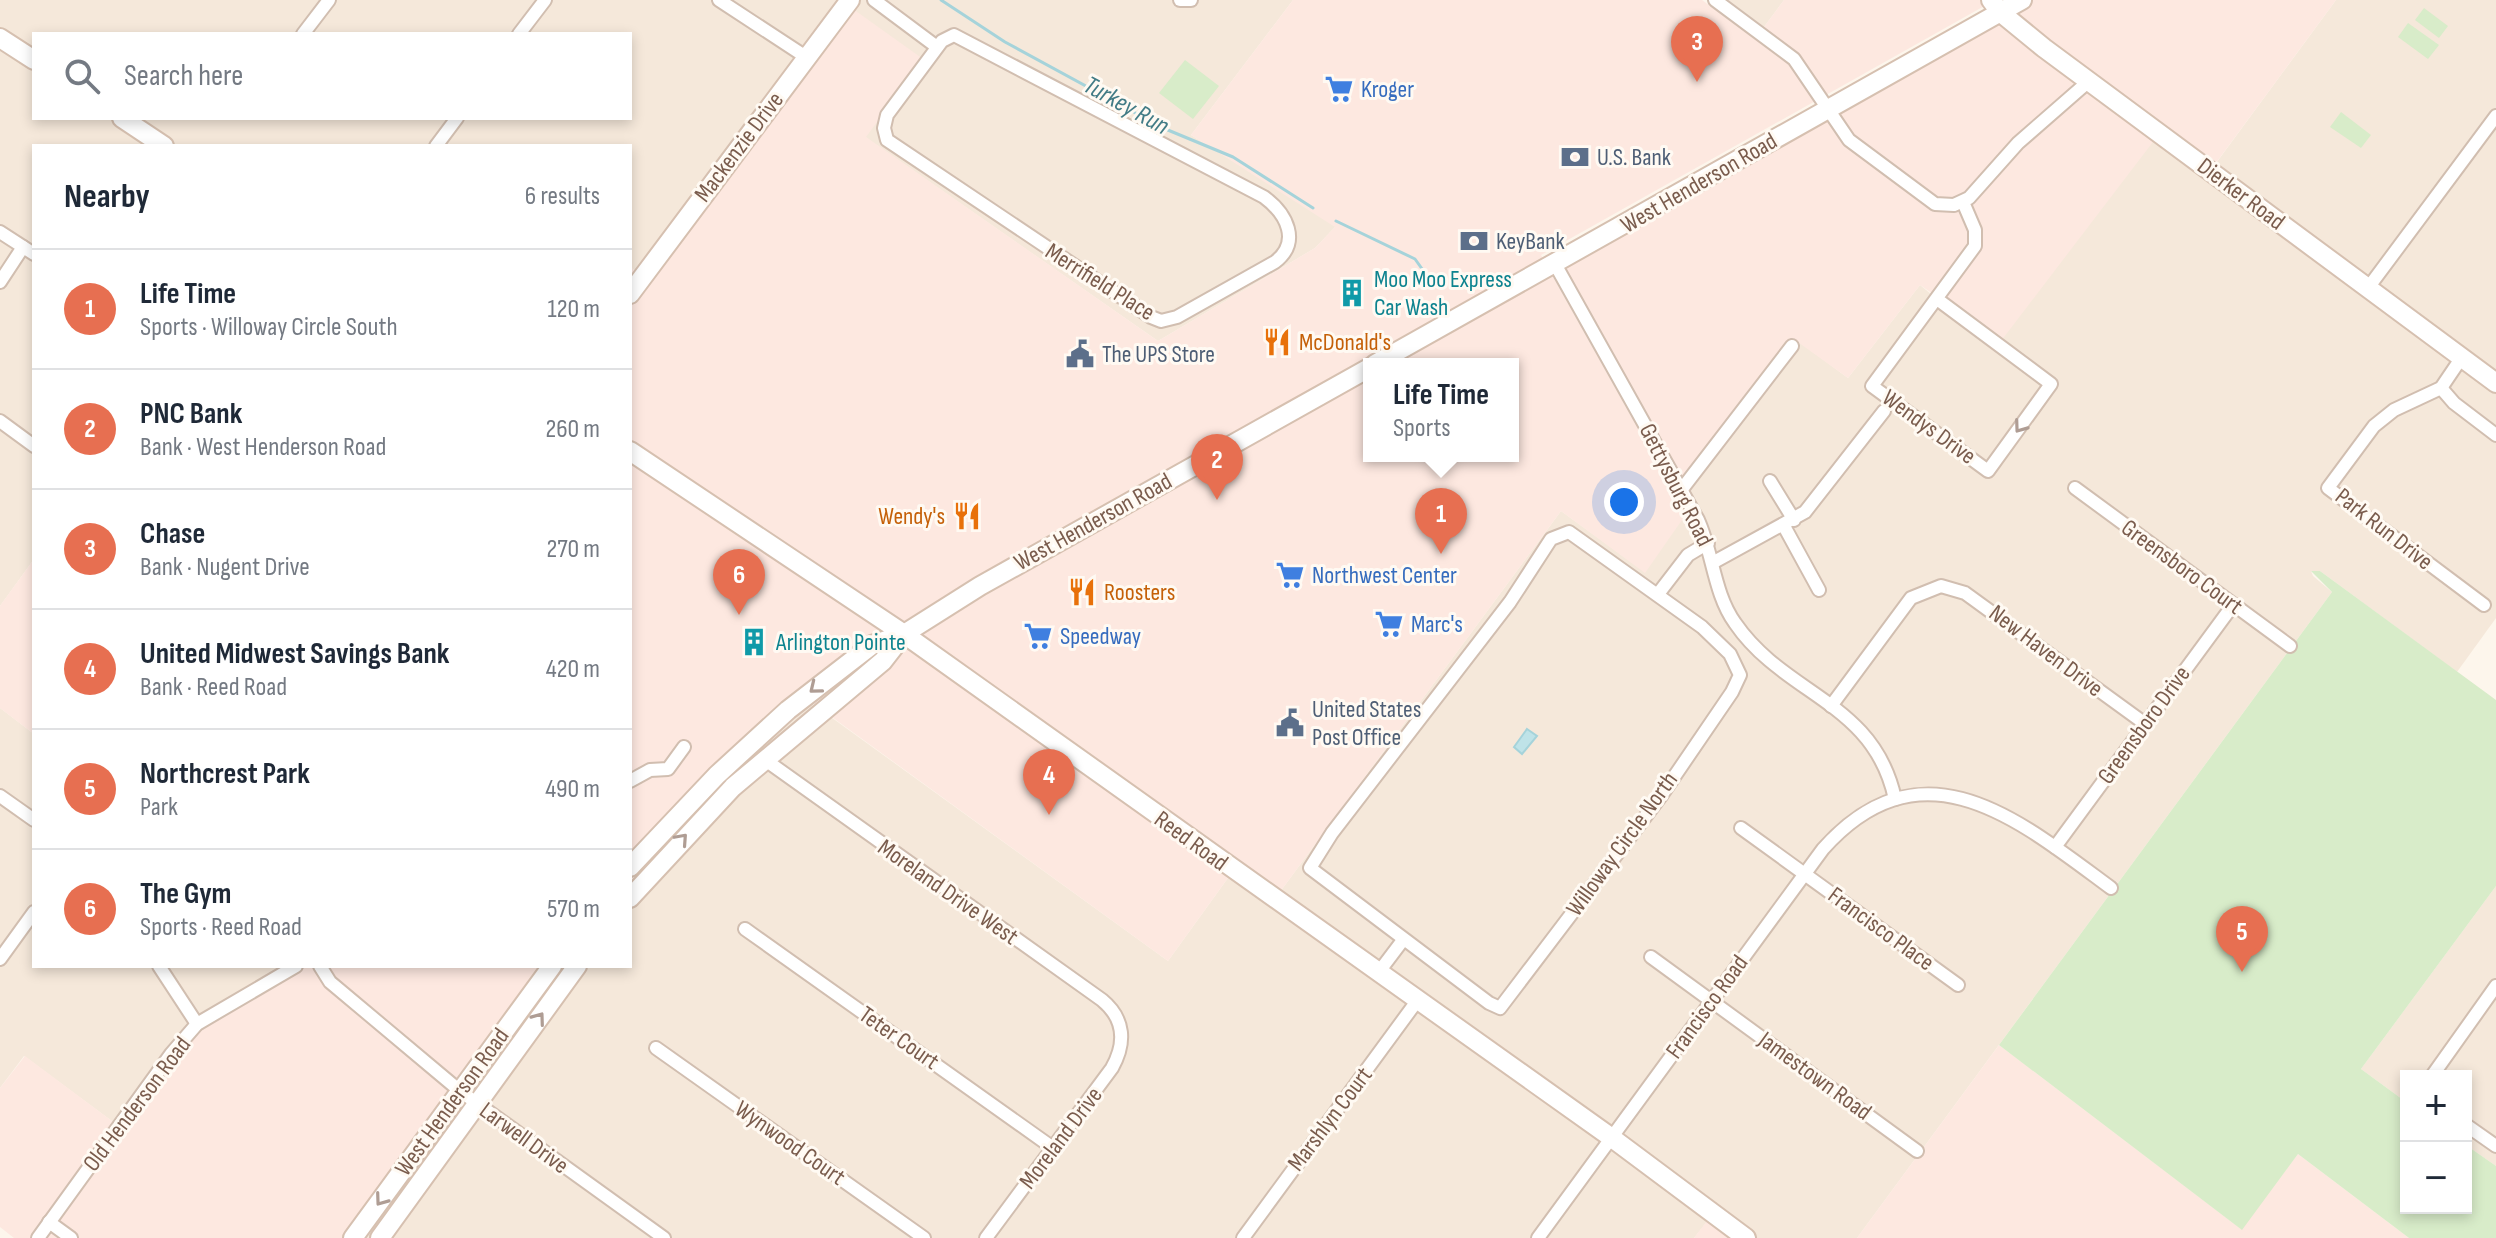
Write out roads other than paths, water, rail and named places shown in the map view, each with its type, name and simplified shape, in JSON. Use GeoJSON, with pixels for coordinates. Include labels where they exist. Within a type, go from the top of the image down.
{"type":"FeatureCollection","features":[{"type":"Feature","properties":{"kind":"main road","name":"Mackenzie Drive"},"geometry":{"type":"LineString","coordinates":[[632,291],[850,0]]}},
{"type":"Feature","properties":{"kind":"main road","name":"West Henderson Road"},"geometry":{"type":"LineString","coordinates":[[1386,358],[1827,110],[1995,6],[2022,0]]}},
{"type":"Feature","properties":{"kind":"main road","name":"Dierker Road"},"geometry":{"type":"LineString","coordinates":[[1995,6],[2089,81],[2496,383]]}},
{"type":"Feature","properties":{"kind":"main road"},"geometry":{"type":"LineString","coordinates":[[0,38],[32,59]]}},
{"type":"Feature","properties":{"kind":"main road"},"geometry":{"type":"LineString","coordinates":[[125,120],[161,144]]}},
{"type":"Feature","properties":{"kind":"main road","name":"West Henderson Road"},"geometry":{"type":"LineString","coordinates":[[632,865],[685,807],[788,710],[872,645],[904,634],[1085,526],[1363,371]]}},
{"type":"Feature","properties":{"kind":"main road","name":"Reed Road"},"geometry":{"type":"LineString","coordinates":[[632,452],[904,634],[1612,1138],[1746,1238]]}},
{"type":"Feature","properties":{"kind":"main road","name":"West Henderson Road"},"geometry":{"type":"LineString","coordinates":[[632,896],[700,819],[764,759],[883,661],[904,634]]}},
{"type":"Feature","properties":{"kind":"main road"},"geometry":{"type":"LineString","coordinates":[[726,749],[776,708],[788,710]]}},
{"type":"Feature","properties":{"kind":"main road","name":"West Henderson Road"},"geometry":{"type":"LineString","coordinates":[[353,1238],[551,968]]}},
{"type":"Feature","properties":{"kind":"main road","name":"West Henderson Road"},"geometry":{"type":"LineString","coordinates":[[380,1238],[576,968]]}},
{"type":"Feature","properties":{"kind":"street"},"geometry":{"type":"LineString","coordinates":[[305,32],[329,0]]}},
{"type":"Feature","properties":{"kind":"street"},"geometry":{"type":"LineString","coordinates":[[521,32],[545,0]]}},
{"type":"Feature","properties":{"kind":"street"},"geometry":{"type":"LineString","coordinates":[[719,0],[806,57]]}},
{"type":"Feature","properties":{"kind":"street"},"geometry":{"type":"LineString","coordinates":[[874,0],[937,47]]}},
{"type":"Feature","properties":{"kind":"street"},"geometry":{"type":"LineString","coordinates":[[1180,0],[1191,0]]}},
{"type":"Feature","properties":{"kind":"street"},"geometry":{"type":"LineString","coordinates":[[1715,0],[1794,59],[1849,140],[1926,200],[1949,206],[1963,202],[2018,143],[2089,81]]}},
{"type":"Feature","properties":{"kind":"street","name":"Merrifield Place"},"geometry":{"type":"LineString","coordinates":[[947,37],[963,38],[1256,192],[1272,203],[1285,218],[1290,238],[1288,248],[1275,262],[1177,317],[1161,321],[1151,317],[887,140],[884,128],[887,115],[937,47],[947,37]]}},
{"type":"Feature","properties":{"kind":"street"},"geometry":{"type":"LineString","coordinates":[[2368,288],[2496,116]]}},
{"type":"Feature","properties":{"kind":"street"},"geometry":{"type":"LineString","coordinates":[[438,144],[456,120]]}},
{"type":"Feature","properties":{"kind":"street","name":"Wendys Drive"},"geometry":{"type":"LineString","coordinates":[[1937,299],[2051,384],[1988,471],[1872,386],[1975,246],[1975,230],[1963,202]]}},
{"type":"Feature","properties":{"kind":"street"},"geometry":{"type":"LineString","coordinates":[[0,232],[28,250],[0,282]]}},
{"type":"Feature","properties":{"kind":"street","name":"Gettysburg Road"},"geometry":{"type":"LineString","coordinates":[[1555,264],[1682,489],[1708,543],[1722,598],[1734,623],[1750,642],[1861,729],[1888,770],[1895,799]]}},
{"type":"Feature","properties":{"kind":"street"},"geometry":{"type":"LineString","coordinates":[[1682,489],[1792,346]]}},
{"type":"Feature","properties":{"kind":"street"},"geometry":{"type":"LineString","coordinates":[[2462,357],[2441,388],[2454,403],[2496,435]]}},
{"type":"Feature","properties":{"kind":"street","name":"Park Run Drive"},"geometry":{"type":"LineString","coordinates":[[2441,388],[2394,410],[2374,426],[2328,488],[2484,605]]}},
{"type":"Feature","properties":{"kind":"street"},"geometry":{"type":"LineString","coordinates":[[1714,562],[1789,523],[1816,503],[1884,411]]}},
{"type":"Feature","properties":{"kind":"street"},"geometry":{"type":"LineString","coordinates":[[0,421],[32,445]]}},
{"type":"Feature","properties":{"kind":"street"},"geometry":{"type":"LineString","coordinates":[[1770,481],[1819,590]]}},
{"type":"Feature","properties":{"kind":"street","name":"Greensboro Court"},"geometry":{"type":"LineString","coordinates":[[2075,488],[2290,646]]}},
{"type":"Feature","properties":{"kind":"street"},"geometry":{"type":"LineString","coordinates":[[1378,973],[1403,940],[1310,868],[1332,833],[1510,602],[1523,578],[1559,533],[1578,535],[1658,594],[1688,555],[1708,543]]}},
{"type":"Feature","properties":{"kind":"street","name":"New Haven Drive"},"geometry":{"type":"LineString","coordinates":[[1831,706],[1911,598],[1930,588],[1945,586],[1979,601],[2144,723]]}},
{"type":"Feature","properties":{"kind":"street","name":"Willoway Circle North"},"geometry":{"type":"LineString","coordinates":[[1403,940],[1500,1008],[1621,850],[1732,692],[1740,675],[1737,664],[1718,641],[1658,594]]}},
{"type":"Feature","properties":{"kind":"street","name":"Greensboro Drive"},"geometry":{"type":"LineString","coordinates":[[2055,847],[2233,605]]}},
{"type":"Feature","properties":{"kind":"street"},"geometry":{"type":"LineString","coordinates":[[632,780],[650,770],[668,769],[684,747]]}},
{"type":"Feature","properties":{"kind":"street","name":"Moreland Drive West"},"geometry":{"type":"LineString","coordinates":[[764,759],[1102,1000],[1115,1014],[1122,1032]]}},
{"type":"Feature","properties":{"kind":"street"},"geometry":{"type":"LineString","coordinates":[[0,796],[32,819]]}},
{"type":"Feature","properties":{"kind":"street"},"geometry":{"type":"LineString","coordinates":[[1895,799],[1937,796],[1974,801],[2004,813],[2111,888]]}},
{"type":"Feature","properties":{"kind":"street","name":"Francisco Road"},"geometry":{"type":"LineString","coordinates":[[1538,1238],[1803,874],[1834,836],[1850,823],[1895,799]]}},
{"type":"Feature","properties":{"kind":"street","name":"Francisco Place"},"geometry":{"type":"LineString","coordinates":[[1741,828],[1958,985]]}},
{"type":"Feature","properties":{"kind":"street"},"geometry":{"type":"LineString","coordinates":[[0,959],[32,915]]}},
{"type":"Feature","properties":{"kind":"street","name":"Teter Court"},"geometry":{"type":"LineString","coordinates":[[745,929],[1053,1148]]}},
{"type":"Feature","properties":{"kind":"street","name":"Jamestown Road"},"geometry":{"type":"LineString","coordinates":[[1651,957],[1917,1151]]}},
{"type":"Feature","properties":{"kind":"street"},"geometry":{"type":"LineString","coordinates":[[160,968],[197,1024]]}},
{"type":"Feature","properties":{"kind":"street","name":"Old Henderson Road"},"geometry":{"type":"LineString","coordinates":[[38,1238],[171,1054],[197,1024],[293,968]]}},
{"type":"Feature","properties":{"kind":"street","name":"Larwell Drive"},"geometry":{"type":"LineString","coordinates":[[322,968],[337,988],[460,1091],[664,1238]]}},
{"type":"Feature","properties":{"kind":"street"},"geometry":{"type":"LineString","coordinates":[[2437,1070],[2491,1001],[2496,986]]}},
{"type":"Feature","properties":{"kind":"street","name":"Marshlyn Court"},"geometry":{"type":"LineString","coordinates":[[1243,1238],[1417,1001]]}},
{"type":"Feature","properties":{"kind":"street","name":"Moreland Drive"},"geometry":{"type":"LineString","coordinates":[[986,1238],[1112,1068],[1120,1051],[1122,1032]]}},
{"type":"Feature","properties":{"kind":"street","name":"Wynwood Court"},"geometry":{"type":"LineString","coordinates":[[656,1048],[924,1238]]}},
{"type":"Feature","properties":{"kind":"street"},"geometry":{"type":"LineString","coordinates":[[2472,1129],[2496,1146]]}},
{"type":"Feature","properties":{"kind":"street"},"geometry":{"type":"LineString","coordinates":[[49,1222],[71,1238]]}},
{"type":"Feature","properties":{"kind":"water"},"geometry":{"type":"Polygon","coordinates":[[[1527,729],[1537,736],[1522,754],[1514,747],[1527,729]]]}},
{"type":"Feature","properties":{"kind":"waterway","name":"Turkey Run"},"geometry":{"type":"LineString","coordinates":[[941,0],[1005,42],[1163,128],[1233,157],[1313,208]]}},
{"type":"Feature","properties":{"kind":"waterway","name":"Turkey Run"},"geometry":{"type":"LineString","coordinates":[[1336,221],[1415,259],[1435,287]]}},
{"type":"Feature","properties":{"kind":"place","name":"Chase"},"geometry":{"type":"Point","coordinates":[1697,82]}},
{"type":"Feature","properties":{"kind":"place","name":"Kroger"},"geometry":{"type":"Point","coordinates":[1339,89]}},
{"type":"Feature","properties":{"kind":"place","name":"U.S. Bank"},"geometry":{"type":"Point","coordinates":[1575,157]}},
{"type":"Feature","properties":{"kind":"place","name":"KeyBank"},"geometry":{"type":"Point","coordinates":[1474,241]}},
{"type":"Feature","properties":{"kind":"place","name":"Moo Moo Express Car Wash"},"geometry":{"type":"Point","coordinates":[1352,293]}},
{"type":"Feature","properties":{"kind":"place","name":"McDonald's"},"geometry":{"type":"Point","coordinates":[1277,342]}},
{"type":"Feature","properties":{"kind":"place","name":"The UPS Store"},"geometry":{"type":"Point","coordinates":[1080,354]}},
{"type":"Feature","properties":{"kind":"place","name":"PNC Bank"},"geometry":{"type":"Point","coordinates":[1217,500]}},
{"type":"Feature","properties":{"kind":"place","name":"Wendy's"},"geometry":{"type":"Point","coordinates":[967,516]}},
{"type":"Feature","properties":{"kind":"place","name":"Life Time"},"geometry":{"type":"Point","coordinates":[1441,554]}},
{"type":"Feature","properties":{"kind":"place","name":"Northwest Center"},"geometry":{"type":"Point","coordinates":[1290,575]}},
{"type":"Feature","properties":{"kind":"place","name":"Roosters"},"geometry":{"type":"Point","coordinates":[1082,592]}},
{"type":"Feature","properties":{"kind":"place","name":"The Gym"},"geometry":{"type":"Point","coordinates":[739,615]}},
{"type":"Feature","properties":{"kind":"place","name":"Marc's"},"geometry":{"type":"Point","coordinates":[1389,624]}},
{"type":"Feature","properties":{"kind":"place","name":"Speedway"},"geometry":{"type":"Point","coordinates":[1038,636]}},
{"type":"Feature","properties":{"kind":"place","name":"Arlington Pointe"},"geometry":{"type":"Point","coordinates":[754,642]}},
{"type":"Feature","properties":{"kind":"place","name":"United States Post Office"},"geometry":{"type":"Point","coordinates":[1290,723]}},
{"type":"Feature","properties":{"kind":"place","name":"United Midwest Savings Bank"},"geometry":{"type":"Point","coordinates":[1049,815]}},
{"type":"Feature","properties":{"kind":"place","name":"Northcrest Park"},"geometry":{"type":"Point","coordinates":[2242,972]}}]}
